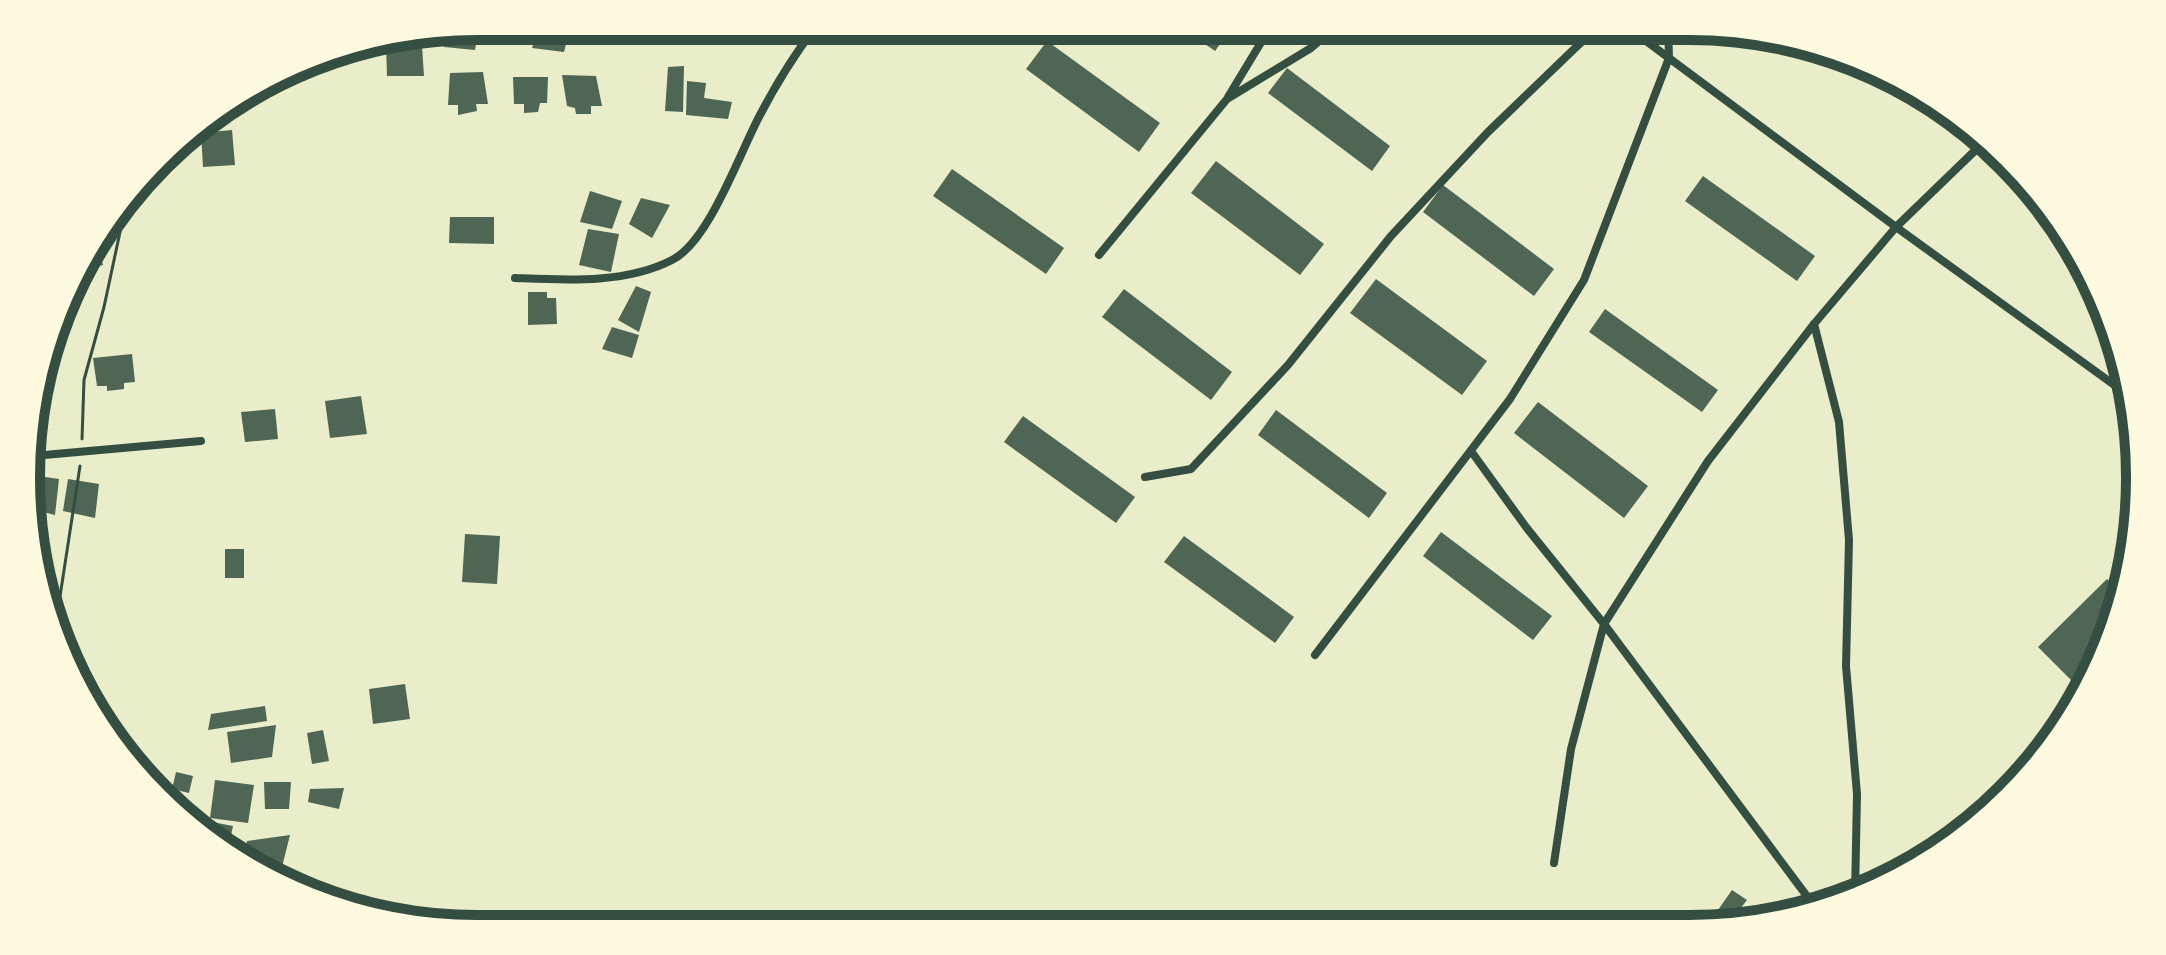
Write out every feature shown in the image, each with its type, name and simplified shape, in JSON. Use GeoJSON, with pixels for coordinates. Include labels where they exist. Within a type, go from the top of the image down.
{"type":"FeatureCollection","features":[{"type":"Feature","properties":{"kind":"street"},"geometry":{"type":"LineString","coordinates":[[515,278],[568,280],[642,272],[675,259],[701,232],[761,113],[806,40]]}},
{"type":"Feature","properties":{"kind":"street"},"geometry":{"type":"LineString","coordinates":[[1099,255],[1227,99],[1263,40]]}},
{"type":"Feature","properties":{"kind":"street"},"geometry":{"type":"LineString","coordinates":[[1227,99],[1320,40]]}},
{"type":"Feature","properties":{"kind":"street"},"geometry":{"type":"LineString","coordinates":[[1145,477],[1191,469],[1288,365],[1391,236],[1488,132],[1583,40]]}},
{"type":"Feature","properties":{"kind":"street"},"geometry":{"type":"LineString","coordinates":[[1645,40],[2117,387]]}},
{"type":"Feature","properties":{"kind":"street"},"geometry":{"type":"LineString","coordinates":[[1315,655],[1510,399],[1584,280],[1669,58],[1668,40]]}},
{"type":"Feature","properties":{"kind":"street"},"geometry":{"type":"LineString","coordinates":[[1554,863],[1571,749],[1604,624],[1708,461],[1814,324],[1896,227],[1977,149]]}},
{"type":"Feature","properties":{"kind":"street"},"geometry":{"type":"LineString","coordinates":[[1814,324],[1839,422],[1849,540],[1846,666],[1857,794],[1855,882]]}},
{"type":"Feature","properties":{"kind":"street"},"geometry":{"type":"LineString","coordinates":[[41,455],[201,441]]}},
{"type":"Feature","properties":{"kind":"street"},"geometry":{"type":"LineString","coordinates":[[1471,451],[1808,898]]}},
{"type":"Feature","properties":{"kind":"path"},"geometry":{"type":"LineString","coordinates":[[59,604],[82,451],[84,380],[122,222]]}},
{"type":"Feature","properties":{"kind":"building"},"geometry":{"type":"Polygon","coordinates":[[[477,40],[475,50],[444,47],[445,41],[477,40]]]}},
{"type":"Feature","properties":{"kind":"building"},"geometry":{"type":"Polygon","coordinates":[[[535,40],[567,40],[564,52],[532,48],[535,40]]]}},
{"type":"Feature","properties":{"kind":"building"},"geometry":{"type":"Polygon","coordinates":[[[1199,40],[1223,40],[1215,51],[1199,40]]]}},
{"type":"Feature","properties":{"kind":"building"},"geometry":{"type":"Polygon","coordinates":[[[1047,41],[1160,123],[1139,152],[1026,69],[1047,41]]]}},
{"type":"Feature","properties":{"kind":"building"},"geometry":{"type":"Polygon","coordinates":[[[422,46],[424,76],[387,76],[386,49],[422,46]]]}},
{"type":"Feature","properties":{"kind":"building"},"geometry":{"type":"Polygon","coordinates":[[[684,66],[683,112],[665,111],[668,67],[684,66]]]}},
{"type":"Feature","properties":{"kind":"building"},"geometry":{"type":"Polygon","coordinates":[[[1287,68],[1390,146],[1372,171],[1268,93],[1287,68]]]}},
{"type":"Feature","properties":{"kind":"building"},"geometry":{"type":"Polygon","coordinates":[[[483,72],[488,104],[476,104],[477,111],[458,115],[458,105],[448,105],[450,73],[483,72]]]}},
{"type":"Feature","properties":{"kind":"building"},"geometry":{"type":"Polygon","coordinates":[[[562,75],[596,76],[602,106],[591,106],[591,114],[576,114],[575,108],[567,106],[562,75]]]}},
{"type":"Feature","properties":{"kind":"building"},"geometry":{"type":"Polygon","coordinates":[[[513,77],[548,77],[547,103],[540,103],[538,112],[524,113],[524,104],[514,104],[513,77]]]}},
{"type":"Feature","properties":{"kind":"building"},"geometry":{"type":"Polygon","coordinates":[[[687,81],[706,83],[704,98],[732,102],[728,119],[686,115],[687,81]]]}},
{"type":"Feature","properties":{"kind":"building"},"geometry":{"type":"Polygon","coordinates":[[[232,130],[235,165],[203,167],[201,138],[208,132],[232,130]]]}},
{"type":"Feature","properties":{"kind":"building"},"geometry":{"type":"Polygon","coordinates":[[[1216,161],[1324,244],[1300,275],[1191,193],[1216,161]]]}},
{"type":"Feature","properties":{"kind":"building"},"geometry":{"type":"Polygon","coordinates":[[[952,169],[1064,248],[1046,274],[933,196],[952,169]]]}},
{"type":"Feature","properties":{"kind":"building"},"geometry":{"type":"Polygon","coordinates":[[[1703,176],[1815,256],[1797,281],[1685,201],[1703,176]]]}},
{"type":"Feature","properties":{"kind":"building"},"geometry":{"type":"Polygon","coordinates":[[[1443,185],[1554,269],[1534,296],[1423,212],[1443,185]]]}},
{"type":"Feature","properties":{"kind":"building"},"geometry":{"type":"Polygon","coordinates":[[[590,191],[622,201],[612,229],[580,222],[590,191]]]}},
{"type":"Feature","properties":{"kind":"building"},"geometry":{"type":"Polygon","coordinates":[[[641,198],[670,205],[652,238],[629,224],[641,198]]]}},
{"type":"Feature","properties":{"kind":"building"},"geometry":{"type":"Polygon","coordinates":[[[450,217],[494,217],[494,244],[449,243],[450,217]]]}},
{"type":"Feature","properties":{"kind":"building"},"geometry":{"type":"Polygon","coordinates":[[[588,229],[619,234],[611,272],[579,265],[588,229]]]}},
{"type":"Feature","properties":{"kind":"building"},"geometry":{"type":"Polygon","coordinates":[[[1376,279],[1487,361],[1462,395],[1350,313],[1376,279]]]}},
{"type":"Feature","properties":{"kind":"building"},"geometry":{"type":"Polygon","coordinates":[[[636,286],[651,292],[639,332],[618,320],[636,286]]]}},
{"type":"Feature","properties":{"kind":"building"},"geometry":{"type":"Polygon","coordinates":[[[1124,289],[1232,372],[1211,400],[1102,317],[1124,289]]]}},
{"type":"Feature","properties":{"kind":"building"},"geometry":{"type":"Polygon","coordinates":[[[528,292],[547,292],[547,298],[556,298],[557,324],[528,325],[528,292]]]}},
{"type":"Feature","properties":{"kind":"building"},"geometry":{"type":"Polygon","coordinates":[[[1605,309],[1718,390],[1702,412],[1589,332],[1605,309]]]}},
{"type":"Feature","properties":{"kind":"building"},"geometry":{"type":"Polygon","coordinates":[[[612,327],[639,335],[632,358],[602,349],[612,327]]]}},
{"type":"Feature","properties":{"kind":"building"},"geometry":{"type":"Polygon","coordinates":[[[132,354],[135,382],[124,383],[124,389],[107,391],[107,386],[97,386],[93,358],[132,354]]]}},
{"type":"Feature","properties":{"kind":"building"},"geometry":{"type":"Polygon","coordinates":[[[361,396],[367,434],[330,438],[325,401],[361,396]]]}},
{"type":"Feature","properties":{"kind":"building"},"geometry":{"type":"Polygon","coordinates":[[[1538,402],[1648,486],[1624,518],[1514,433],[1538,402]]]}},
{"type":"Feature","properties":{"kind":"building"},"geometry":{"type":"Polygon","coordinates":[[[275,409],[278,439],[245,442],[241,412],[275,409]]]}},
{"type":"Feature","properties":{"kind":"building"},"geometry":{"type":"Polygon","coordinates":[[[1276,410],[1387,493],[1369,518],[1258,435],[1276,410]]]}},
{"type":"Feature","properties":{"kind":"building"},"geometry":{"type":"Polygon","coordinates":[[[1023,416],[1135,497],[1116,523],[1004,442],[1023,416]]]}},
{"type":"Feature","properties":{"kind":"building"},"geometry":{"type":"Polygon","coordinates":[[[40,476],[59,479],[55,515],[42,512],[40,476]]]}},
{"type":"Feature","properties":{"kind":"building"},"geometry":{"type":"Polygon","coordinates":[[[68,479],[99,484],[95,518],[63,511],[68,479]]]}},
{"type":"Feature","properties":{"kind":"building"},"geometry":{"type":"Polygon","coordinates":[[[1441,532],[1552,616],[1533,640],[1423,556],[1441,532]]]}},
{"type":"Feature","properties":{"kind":"building"},"geometry":{"type":"Polygon","coordinates":[[[465,534],[500,536],[497,584],[462,582],[465,534]]]}},
{"type":"Feature","properties":{"kind":"building"},"geometry":{"type":"Polygon","coordinates":[[[1184,536],[1294,617],[1275,643],[1164,562],[1184,536]]]}},
{"type":"Feature","properties":{"kind":"building"},"geometry":{"type":"Polygon","coordinates":[[[225,549],[244,549],[244,578],[225,578],[225,549]]]}},
{"type":"Feature","properties":{"kind":"building"},"geometry":{"type":"Polygon","coordinates":[[[2107,579],[2113,585],[2093,645],[2074,683],[2038,647],[2107,579]]]}},
{"type":"Feature","properties":{"kind":"building"},"geometry":{"type":"Polygon","coordinates":[[[405,684],[410,719],[373,724],[369,689],[405,684]]]}},
{"type":"Feature","properties":{"kind":"building"},"geometry":{"type":"Polygon","coordinates":[[[265,706],[267,721],[208,730],[211,714],[265,706]]]}},
{"type":"Feature","properties":{"kind":"building"},"geometry":{"type":"Polygon","coordinates":[[[276,725],[272,757],[231,763],[227,732],[276,725]]]}},
{"type":"Feature","properties":{"kind":"building"},"geometry":{"type":"Polygon","coordinates":[[[323,730],[329,761],[312,764],[307,733],[323,730]]]}},
{"type":"Feature","properties":{"kind":"building"},"geometry":{"type":"Polygon","coordinates":[[[176,772],[193,776],[189,793],[172,789],[176,772]]]}},
{"type":"Feature","properties":{"kind":"building"},"geometry":{"type":"Polygon","coordinates":[[[215,780],[254,785],[248,823],[210,818],[215,780]]]}},
{"type":"Feature","properties":{"kind":"building"},"geometry":{"type":"Polygon","coordinates":[[[264,782],[291,782],[289,809],[265,809],[264,782]]]}},
{"type":"Feature","properties":{"kind":"building"},"geometry":{"type":"Polygon","coordinates":[[[344,788],[339,809],[308,802],[310,789],[344,788]]]}},
{"type":"Feature","properties":{"kind":"building"},"geometry":{"type":"Polygon","coordinates":[[[207,821],[233,826],[230,838],[211,825],[207,821]]]}},
{"type":"Feature","properties":{"kind":"building"},"geometry":{"type":"Polygon","coordinates":[[[290,835],[282,869],[245,848],[247,841],[290,835]]]}},
{"type":"Feature","properties":{"kind":"building"},"geometry":{"type":"Polygon","coordinates":[[[1732,890],[1747,900],[1740,909],[1744,911],[1723,913],[1718,910],[1732,890]]]}}]}
